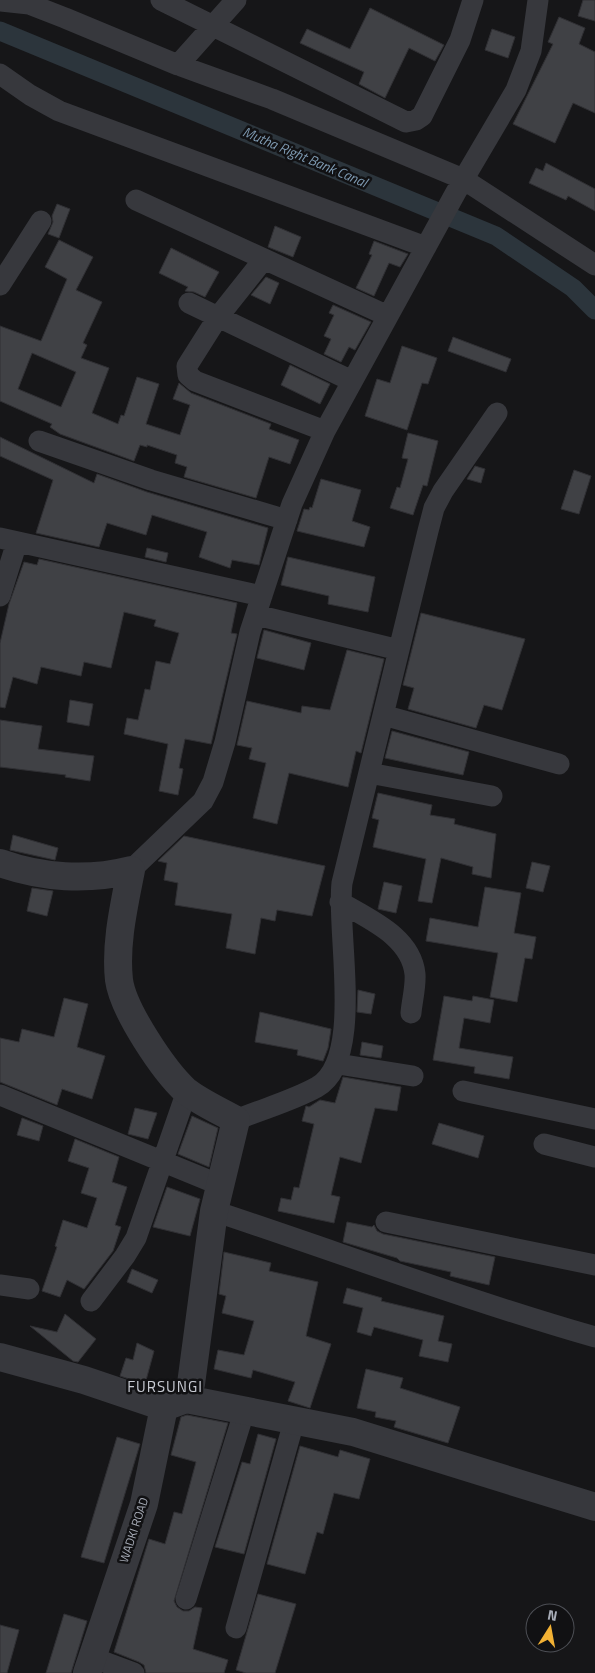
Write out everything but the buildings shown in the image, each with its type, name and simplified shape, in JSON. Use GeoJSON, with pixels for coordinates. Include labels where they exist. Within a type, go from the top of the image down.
{"type":"FeatureCollection","features":[{"type":"Feature","properties":{"kind":"street"},"geometry":{"type":"LineString","coordinates":[[162,0],[406,122],[416,120],[422,116],[460,40],[473,0]]}},
{"type":"Feature","properties":{"kind":"street"},"geometry":{"type":"LineString","coordinates":[[178,65],[236,0]]}},
{"type":"Feature","properties":{"kind":"street"},"geometry":{"type":"LineString","coordinates":[[0,863],[36,872],[84,877],[108,876],[131,870],[203,801],[208,792],[225,742],[259,605],[287,520],[325,432],[352,381],[525,71],[531,52],[538,0]]}},
{"type":"Feature","properties":{"kind":"street"},"geometry":{"type":"LineString","coordinates":[[0,1],[29,4],[126,41],[178,65],[272,99],[460,186],[595,265]]}},
{"type":"Feature","properties":{"kind":"street"},"geometry":{"type":"LineString","coordinates":[[0,74],[30,95],[59,111],[428,243]]}},
{"type":"Feature","properties":{"kind":"street"},"geometry":{"type":"LineString","coordinates":[[136,200],[388,316]]}},
{"type":"Feature","properties":{"kind":"street"},"geometry":{"type":"LineString","coordinates":[[0,285],[40,221]]}},
{"type":"Feature","properties":{"kind":"street"},"geometry":{"type":"LineString","coordinates":[[264,259],[218,317],[187,366],[188,375],[195,381],[325,432]]}},
{"type":"Feature","properties":{"kind":"street"},"geometry":{"type":"LineString","coordinates":[[189,303],[352,381]]}},
{"type":"Feature","properties":{"kind":"street"},"geometry":{"type":"LineString","coordinates":[[131,870],[118,955],[119,982],[131,1012],[157,1058],[187,1091],[236,1120],[318,1087],[338,1064],[341,1050],[346,987],[340,902],[369,773],[434,508],[443,491],[497,413]]}},
{"type":"Feature","properties":{"kind":"street"},"geometry":{"type":"LineString","coordinates":[[39,441],[151,480],[287,520]]}},
{"type":"Feature","properties":{"kind":"street"},"geometry":{"type":"LineString","coordinates":[[0,596],[9,540],[259,605],[399,650]]}},
{"type":"Feature","properties":{"kind":"street"},"geometry":{"type":"LineString","coordinates":[[383,715],[559,764]]}},
{"type":"Feature","properties":{"kind":"street"},"geometry":{"type":"LineString","coordinates":[[369,773],[492,796]]}},
{"type":"Feature","properties":{"kind":"street"},"geometry":{"type":"LineString","coordinates":[[340,902],[395,936],[409,954],[415,975],[411,1013]]}},
{"type":"Feature","properties":{"kind":"street"},"geometry":{"type":"LineString","coordinates":[[338,1064],[413,1076]]}},
{"type":"Feature","properties":{"kind":"street"},"geometry":{"type":"LineString","coordinates":[[91,1301],[125,1256],[136,1238],[187,1091]]}},
{"type":"Feature","properties":{"kind":"street"},"geometry":{"type":"LineString","coordinates":[[463,1091],[595,1119]]}},
{"type":"Feature","properties":{"kind":"street"},"geometry":{"type":"LineString","coordinates":[[0,1096],[163,1162],[217,1198],[391,1272],[595,1338]]}},
{"type":"Feature","properties":{"kind":"street","name":"WADKI ROAD"},"geometry":{"type":"LineString","coordinates":[[89,1665],[144,1504],[175,1403],[191,1384],[217,1198],[236,1120]]}},
{"type":"Feature","properties":{"kind":"street"},"geometry":{"type":"LineString","coordinates":[[544,1144],[595,1156]]}},
{"type":"Feature","properties":{"kind":"street"},"geometry":{"type":"LineString","coordinates":[[386,1222],[595,1265]]}},
{"type":"Feature","properties":{"kind":"street"},"geometry":{"type":"LineString","coordinates":[[0,1284],[30,1289]]}},
{"type":"Feature","properties":{"kind":"street"},"geometry":{"type":"LineString","coordinates":[[0,1357],[175,1403],[245,1409],[295,1418],[353,1432],[595,1507]]}},
{"type":"Feature","properties":{"kind":"street"},"geometry":{"type":"LineString","coordinates":[[186,1599],[245,1409]]}},
{"type":"Feature","properties":{"kind":"street"},"geometry":{"type":"LineString","coordinates":[[236,1628],[295,1418]]}},
{"type":"Feature","properties":{"kind":"street"},"geometry":{"type":"LineString","coordinates":[[89,1665],[134,1673]]}},
{"type":"Feature","properties":{"kind":"waterway","name":"Mutha Right Bank Canal"},"geometry":{"type":"LineString","coordinates":[[0,31],[496,236],[573,288],[595,310]]}},
{"type":"Feature","properties":{"kind":"district","name":"FURSUNGI"},"geometry":{"type":"Point","coordinates":[165,1387]}}]}
